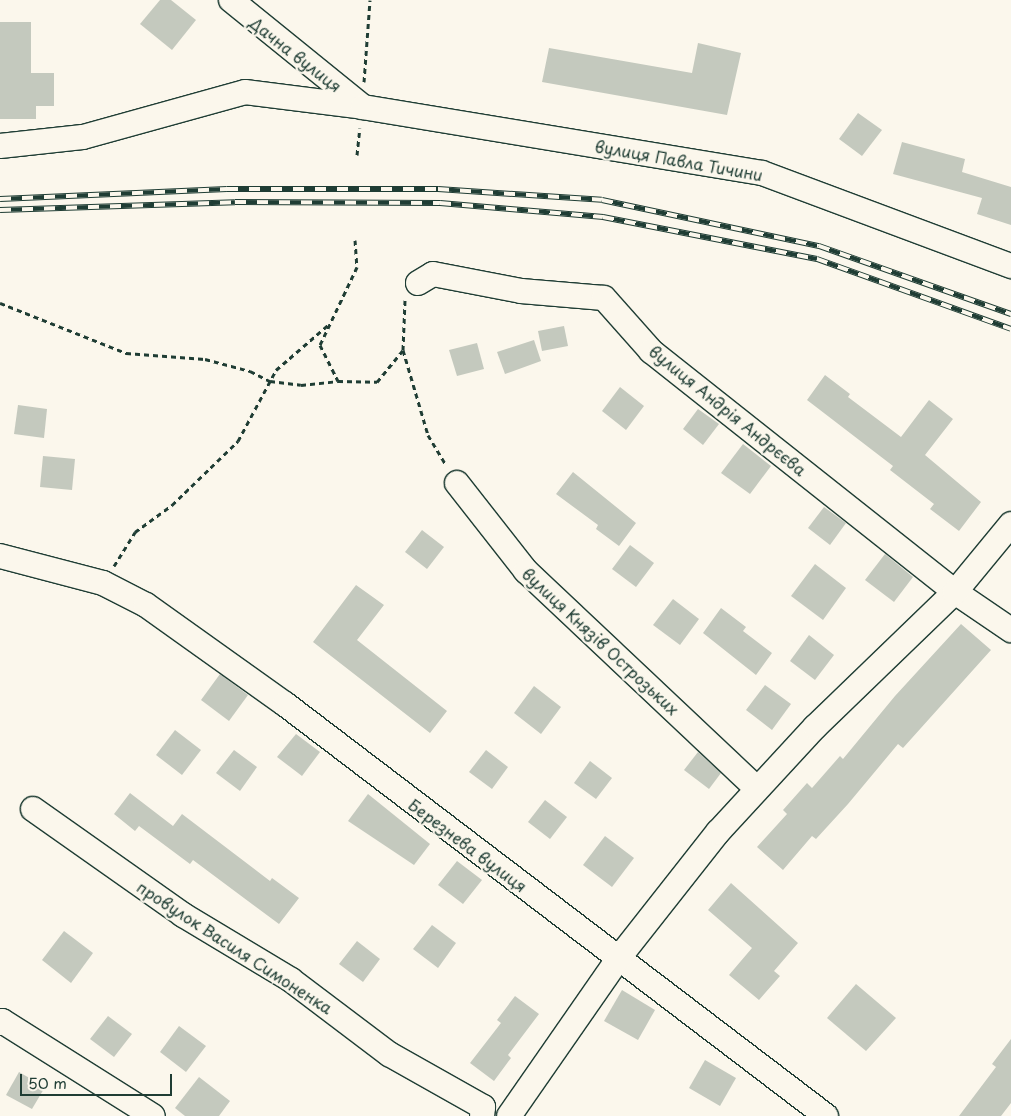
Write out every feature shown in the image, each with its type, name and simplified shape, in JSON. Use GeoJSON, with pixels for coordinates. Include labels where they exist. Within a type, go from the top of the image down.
{"type":"FeatureCollection","features":[{"type":"Feature","properties":{"kind":"street","name":"Дачна вулиця"},"geometry":{"type":"LineString","coordinates":[[231,0],[363,106]]}},
{"type":"Feature","properties":{"kind":"street","name":"вулиця Павла Тичини"},"geometry":{"type":"LineString","coordinates":[[0,146],[83,137],[245,92],[363,106],[762,173],[1011,266]]}},
{"type":"Feature","properties":{"kind":"street","name":"вулиця Андрія Андрєєва"},"geometry":{"type":"LineString","coordinates":[[418,283],[433,274],[521,291],[604,298],[651,350],[955,592],[1011,630]]}},
{"type":"Feature","properties":{"kind":"street","name":"вулиця Князів Острозьких"},"geometry":{"type":"LineString","coordinates":[[457,483],[526,571],[756,788]]}},
{"type":"Feature","properties":{"kind":"street"},"geometry":{"type":"LineString","coordinates":[[509,1116],[618,959],[718,832],[756,788],[955,592],[1011,524]]}},
{"type":"Feature","properties":{"kind":"street","name":"Березнева вулиця"},"geometry":{"type":"LineString","coordinates":[[0,556],[103,583],[146,605],[285,704],[826,1116]]}},
{"type":"Feature","properties":{"kind":"street","name":"провулок Василя Симоненка"},"geometry":{"type":"LineString","coordinates":[[33,809],[183,914],[290,980],[389,1054],[483,1107],[482,1116]]}},
{"type":"Feature","properties":{"kind":"street"},"geometry":{"type":"LineString","coordinates":[[0,1023],[2,1022],[153,1116]]}},
{"type":"Feature","properties":{"kind":"path"},"geometry":{"type":"LineString","coordinates":[[357,155],[363,106],[370,0]]}},
{"type":"Feature","properties":{"kind":"path"},"geometry":{"type":"LineString","coordinates":[[338,381],[320,345],[357,267],[355,240]]}},
{"type":"Feature","properties":{"kind":"path"},"geometry":{"type":"LineString","coordinates":[[418,283],[403,302],[403,350],[428,435],[457,483]]}},
{"type":"Feature","properties":{"kind":"path"},"geometry":{"type":"LineString","coordinates":[[0,303],[126,353],[205,359],[250,371],[270,381],[300,385],[338,381],[377,382],[403,350]]}},
{"type":"Feature","properties":{"kind":"path"},"geometry":{"type":"LineString","coordinates":[[103,583],[135,532],[172,505],[238,441],[276,370],[328,325]]}},
{"type":"Feature","properties":{"kind":"building"},"geometry":{"type":"Polygon","coordinates":[[[160,0],[171,0],[196,20],[172,50],[140,24],[160,0]]]}},
{"type":"Feature","properties":{"kind":"building"},"geometry":{"type":"Polygon","coordinates":[[[0,22],[31,22],[31,73],[54,73],[54,106],[36,106],[36,119],[0,119],[0,22]]]}},
{"type":"Feature","properties":{"kind":"building"},"geometry":{"type":"Polygon","coordinates":[[[698,43],[741,53],[727,115],[542,82],[549,48],[692,73],[698,43]]]}},
{"type":"Feature","properties":{"kind":"building"},"geometry":{"type":"Polygon","coordinates":[[[858,113],[882,130],[862,156],[839,139],[858,113]]]}},
{"type":"Feature","properties":{"kind":"building"},"geometry":{"type":"Polygon","coordinates":[[[902,142],[965,159],[962,172],[1011,187],[1011,225],[977,214],[982,198],[893,174],[902,142]]]}},
{"type":"Feature","properties":{"kind":"building"},"geometry":{"type":"Polygon","coordinates":[[[564,326],[568,346],[542,351],[538,331],[564,326]]]}},
{"type":"Feature","properties":{"kind":"building"},"geometry":{"type":"Polygon","coordinates":[[[534,340],[541,361],[505,374],[497,352],[534,340]]]}},
{"type":"Feature","properties":{"kind":"building"},"geometry":{"type":"Polygon","coordinates":[[[477,343],[484,369],[457,376],[449,350],[477,343]]]}},
{"type":"Feature","properties":{"kind":"building"},"geometry":{"type":"Polygon","coordinates":[[[825,375],[850,394],[848,397],[901,437],[929,400],[953,419],[925,455],[981,502],[959,531],[930,509],[934,504],[890,470],[893,466],[807,400],[825,375]]]}},
{"type":"Feature","properties":{"kind":"building"},"geometry":{"type":"Polygon","coordinates":[[[620,387],[644,406],[626,430],[602,411],[620,387]]]}},
{"type":"Feature","properties":{"kind":"building"},"geometry":{"type":"Polygon","coordinates":[[[18,405],[47,409],[44,438],[14,434],[18,405]]]}},
{"type":"Feature","properties":{"kind":"building"},"geometry":{"type":"Polygon","coordinates":[[[698,409],[719,424],[703,445],[683,429],[698,409]]]}},
{"type":"Feature","properties":{"kind":"building"},"geometry":{"type":"Polygon","coordinates":[[[743,444],[771,466],[750,494],[721,473],[743,444]]]}},
{"type":"Feature","properties":{"kind":"building"},"geometry":{"type":"Polygon","coordinates":[[[43,456],[75,459],[72,490],[40,487],[43,456]]]}},
{"type":"Feature","properties":{"kind":"building"},"geometry":{"type":"Polygon","coordinates":[[[573,472],[636,523],[619,546],[596,529],[598,525],[556,494],[573,472]]]}},
{"type":"Feature","properties":{"kind":"building"},"geometry":{"type":"Polygon","coordinates":[[[824,507],[846,523],[830,545],[808,528],[824,507]]]}},
{"type":"Feature","properties":{"kind":"building"},"geometry":{"type":"Polygon","coordinates":[[[422,530],[444,547],[427,569],[405,552],[422,530]]]}},
{"type":"Feature","properties":{"kind":"building"},"geometry":{"type":"Polygon","coordinates":[[[630,545],[654,563],[636,587],[612,569],[630,545]]]}},
{"type":"Feature","properties":{"kind":"building"},"geometry":{"type":"Polygon","coordinates":[[[885,554],[913,577],[894,602],[865,580],[885,554]]]}},
{"type":"Feature","properties":{"kind":"building"},"geometry":{"type":"Polygon","coordinates":[[[815,564],[846,588],[823,620],[791,596],[815,564]]]}},
{"type":"Feature","properties":{"kind":"building"},"geometry":{"type":"Polygon","coordinates":[[[356,585],[384,605],[357,640],[447,711],[430,733],[313,642],[356,585]]]}},
{"type":"Feature","properties":{"kind":"building"},"geometry":{"type":"Polygon","coordinates":[[[673,599],[699,619],[680,645],[653,625],[673,599]]]}},
{"type":"Feature","properties":{"kind":"building"},"geometry":{"type":"Polygon","coordinates":[[[721,608],[746,627],[743,631],[772,653],[756,675],[703,633],[721,608]]]}},
{"type":"Feature","properties":{"kind":"building"},"geometry":{"type":"Polygon","coordinates":[[[961,624],[991,650],[903,748],[898,744],[848,804],[816,839],[812,836],[783,870],[757,847],[787,814],[783,810],[807,783],[812,788],[840,756],[843,759],[895,696],[961,624]]]}},
{"type":"Feature","properties":{"kind":"building"},"geometry":{"type":"Polygon","coordinates":[[[809,635],[834,655],[815,680],[790,661],[809,635]]]}},
{"type":"Feature","properties":{"kind":"building"},"geometry":{"type":"Polygon","coordinates":[[[220,674],[248,695],[229,721],[201,700],[220,674]]]}},
{"type":"Feature","properties":{"kind":"building"},"geometry":{"type":"Polygon","coordinates":[[[765,685],[791,704],[772,730],[746,710],[765,685]]]}},
{"type":"Feature","properties":{"kind":"building"},"geometry":{"type":"Polygon","coordinates":[[[534,686],[561,707],[541,734],[514,713],[534,686]]]}},
{"type":"Feature","properties":{"kind":"building"},"geometry":{"type":"Polygon","coordinates":[[[175,730],[201,750],[182,775],[156,755],[175,730]]]}},
{"type":"Feature","properties":{"kind":"building"},"geometry":{"type":"Polygon","coordinates":[[[296,734],[320,752],[302,776],[277,757],[296,734]]]}},
{"type":"Feature","properties":{"kind":"building"},"geometry":{"type":"Polygon","coordinates":[[[234,750],[257,767],[240,791],[216,773],[234,750]]]}},
{"type":"Feature","properties":{"kind":"building"},"geometry":{"type":"Polygon","coordinates":[[[486,750],[508,767],[492,789],[469,772],[486,750]]]}},
{"type":"Feature","properties":{"kind":"building"},"geometry":{"type":"Polygon","coordinates":[[[698,752],[721,773],[709,789],[684,770],[698,752]]]}},
{"type":"Feature","properties":{"kind":"building"},"geometry":{"type":"Polygon","coordinates":[[[590,761],[612,778],[596,799],[574,783],[590,761]]]}},
{"type":"Feature","properties":{"kind":"building"},"geometry":{"type":"Polygon","coordinates":[[[130,793],[173,826],[182,814],[270,881],[272,878],[299,898],[279,924],[193,860],[190,864],[139,826],[135,831],[114,814],[130,793]]]}},
{"type":"Feature","properties":{"kind":"building"},"geometry":{"type":"Polygon","coordinates":[[[368,794],[430,844],[414,865],[348,821],[368,794]]]}},
{"type":"Feature","properties":{"kind":"building"},"geometry":{"type":"Polygon","coordinates":[[[545,800],[567,817],[550,839],[528,822],[545,800]]]}},
{"type":"Feature","properties":{"kind":"building"},"geometry":{"type":"Polygon","coordinates":[[[605,836],[634,858],[612,887],[583,865],[605,836]]]}},
{"type":"Feature","properties":{"kind":"building"},"geometry":{"type":"Polygon","coordinates":[[[457,861],[482,880],[463,904],[438,885],[457,861]]]}},
{"type":"Feature","properties":{"kind":"building"},"geometry":{"type":"Polygon","coordinates":[[[731,883],[798,943],[774,971],[780,976],[759,1000],[729,975],[752,948],[708,910],[731,883]]]}},
{"type":"Feature","properties":{"kind":"building"},"geometry":{"type":"Polygon","coordinates":[[[432,925],[456,943],[438,968],[413,949],[432,925]]]}},
{"type":"Feature","properties":{"kind":"building"},"geometry":{"type":"Polygon","coordinates":[[[64,931],[93,953],[71,983],[42,960],[64,931]]]}},
{"type":"Feature","properties":{"kind":"building"},"geometry":{"type":"Polygon","coordinates":[[[357,941],[380,959],[363,982],[339,964],[357,941]]]}},
{"type":"Feature","properties":{"kind":"building"},"geometry":{"type":"Polygon","coordinates":[[[856,984],[896,1018],[866,1051],[827,1018],[856,984]]]}},
{"type":"Feature","properties":{"kind":"building"},"geometry":{"type":"Polygon","coordinates":[[[622,990],[655,1010],[638,1040],[604,1021],[622,990]]]}},
{"type":"Feature","properties":{"kind":"building"},"geometry":{"type":"Polygon","coordinates":[[[515,996],[539,1014],[508,1055],[511,1058],[494,1081],[470,1063],[501,1023],[497,1020],[515,996]]]}},
{"type":"Feature","properties":{"kind":"building"},"geometry":{"type":"Polygon","coordinates":[[[108,1016],[132,1034],[114,1057],[90,1039],[108,1016]]]}},
{"type":"Feature","properties":{"kind":"building"},"geometry":{"type":"Polygon","coordinates":[[[179,1026],[206,1046],[186,1072],[160,1052],[179,1026]]]}},
{"type":"Feature","properties":{"kind":"building"},"geometry":{"type":"Polygon","coordinates":[[[1011,1039],[1011,1103],[1001,1116],[959,1116],[996,1067],[992,1064],[1011,1039]]]}},
{"type":"Feature","properties":{"kind":"building"},"geometry":{"type":"Polygon","coordinates":[[[705,1060],[736,1078],[720,1106],[689,1088],[705,1060]]]}},
{"type":"Feature","properties":{"kind":"building"},"geometry":{"type":"Polygon","coordinates":[[[19,1072],[45,1087],[32,1109],[6,1095],[19,1072]]]}},
{"type":"Feature","properties":{"kind":"building"},"geometry":{"type":"Polygon","coordinates":[[[199,1077],[230,1101],[219,1116],[185,1116],[175,1108],[199,1077]]]}},
{"type":"Feature","properties":{"kind":"railway"},"geometry":{"type":"LineString","coordinates":[[0,199],[227,189],[438,189],[602,200],[819,246],[1011,314]]}},
{"type":"Feature","properties":{"kind":"railway"},"geometry":{"type":"LineString","coordinates":[[0,210],[235,202],[440,203],[603,217],[817,259],[1011,329]]}}]}
